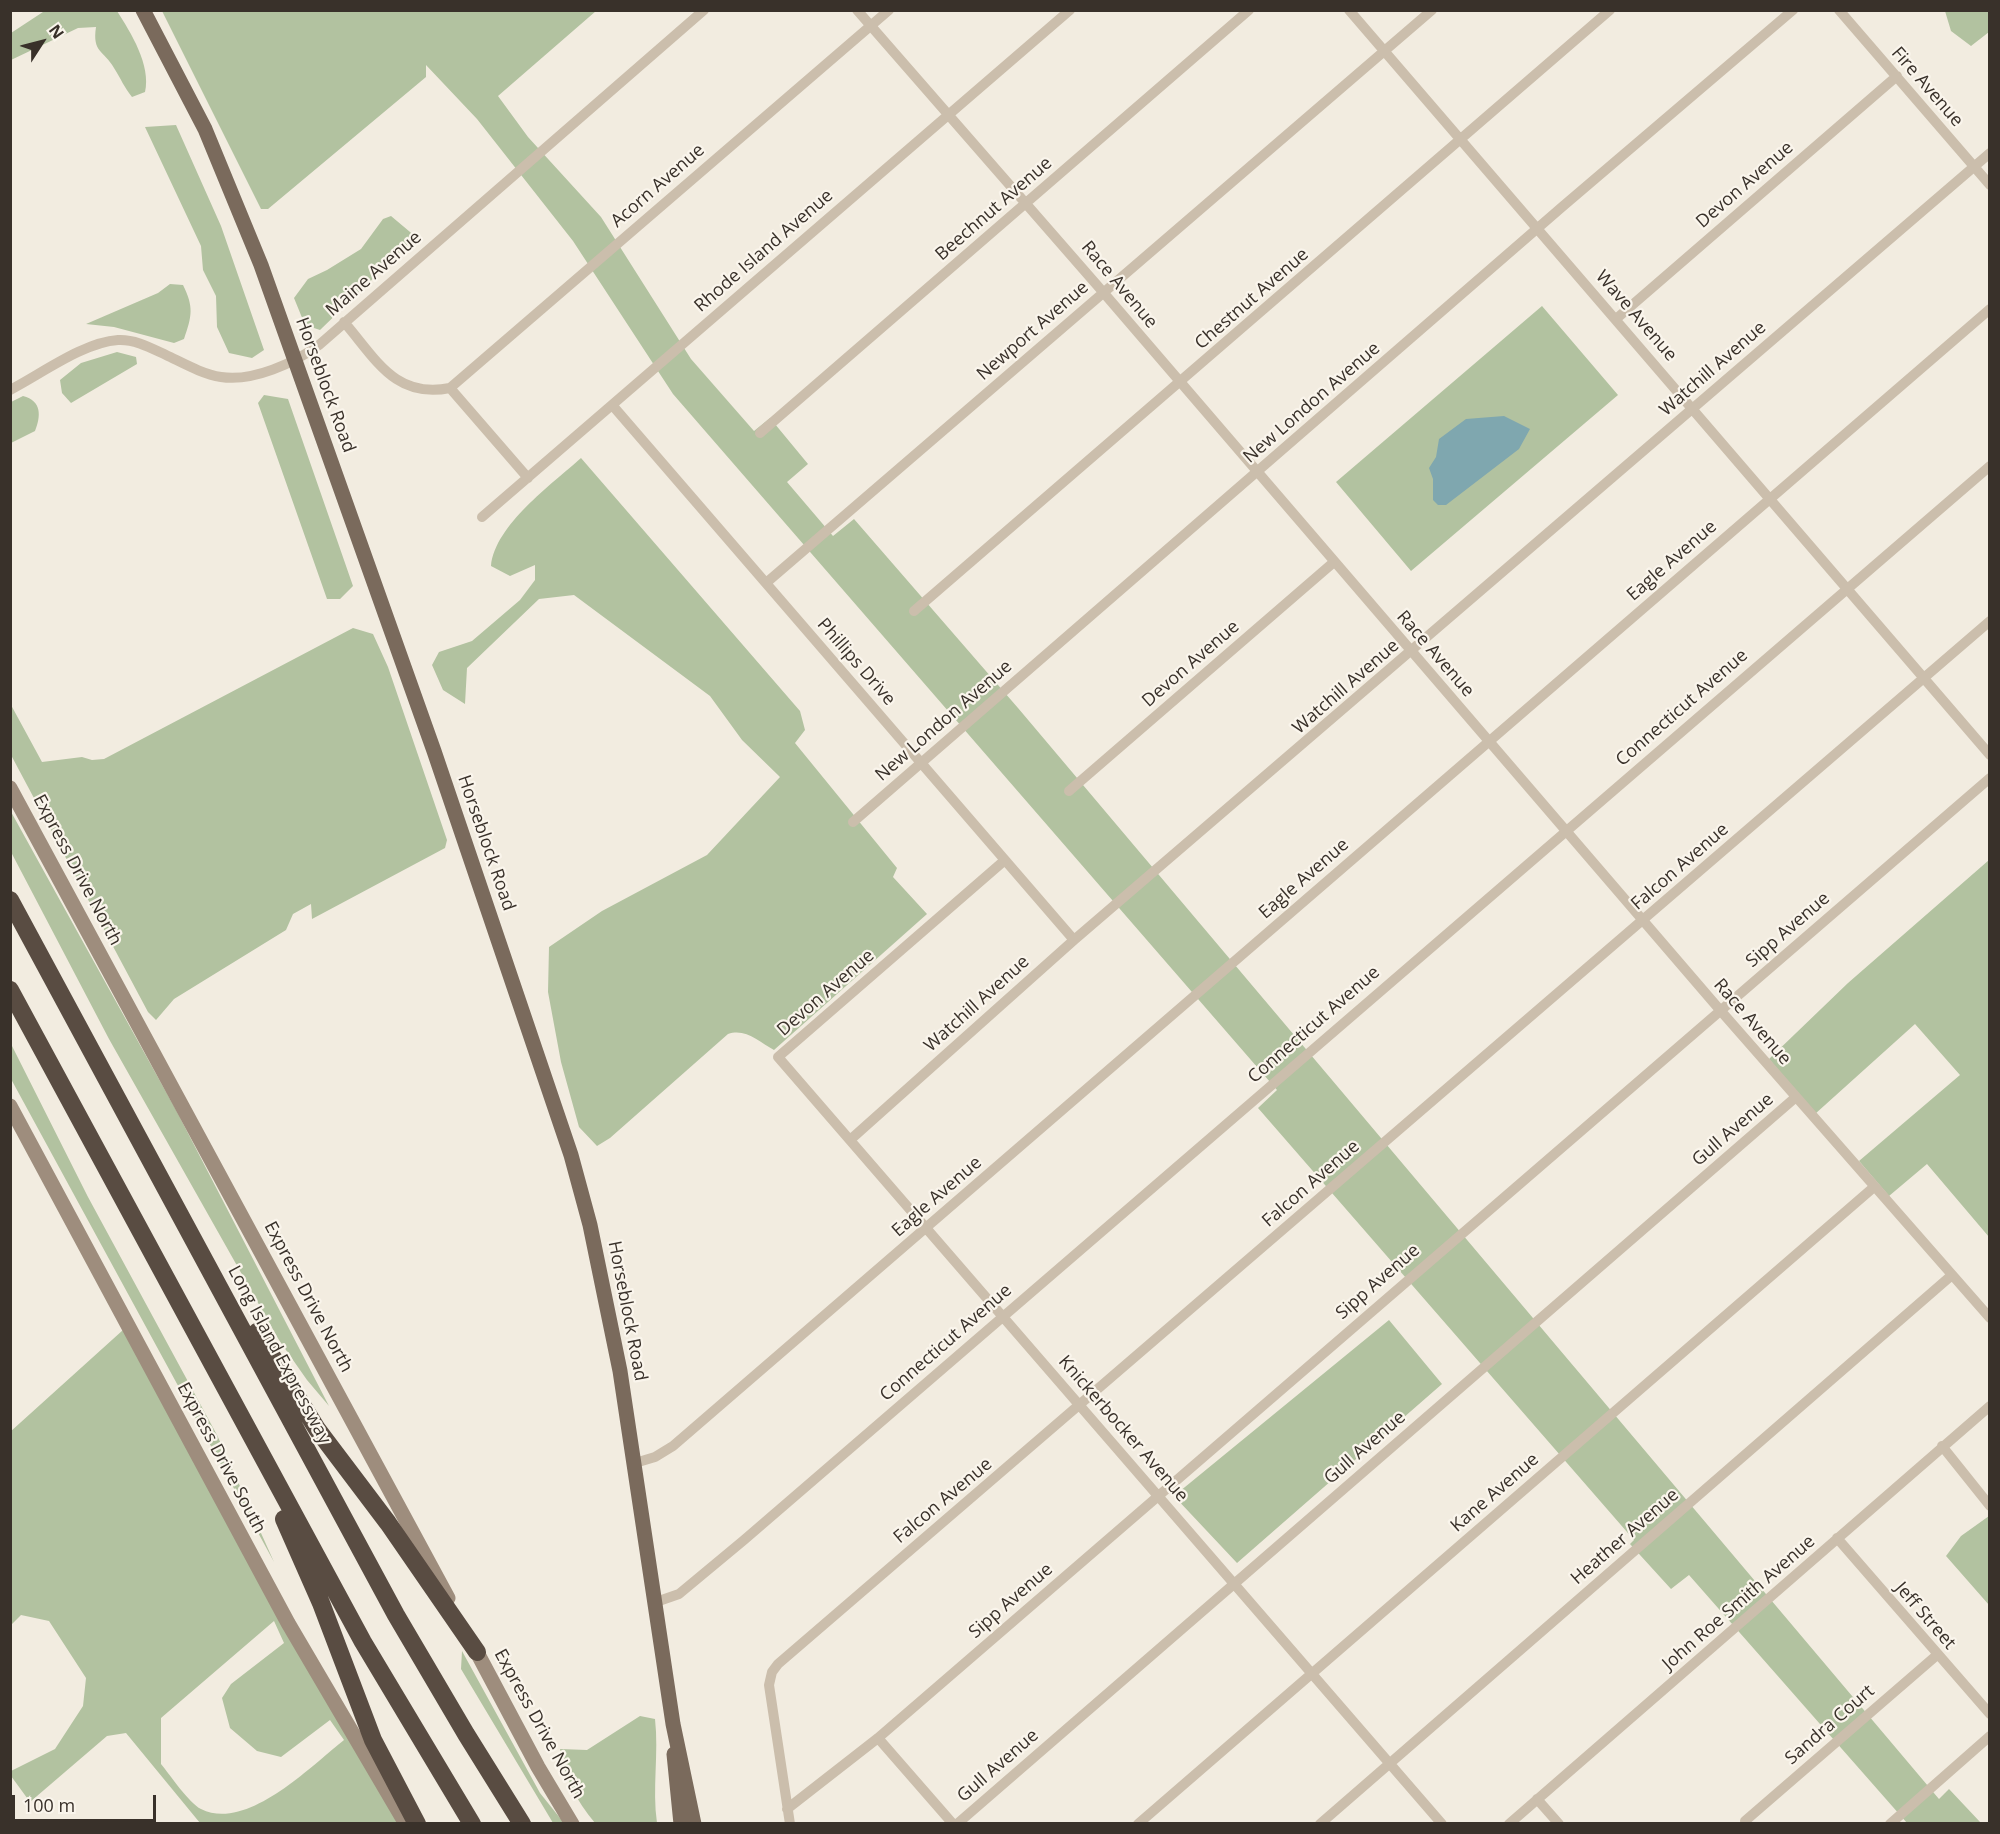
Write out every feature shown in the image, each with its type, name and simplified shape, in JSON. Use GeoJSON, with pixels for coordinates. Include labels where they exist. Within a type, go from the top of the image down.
{"type":"FeatureCollection","features":[{"type":"Feature","properties":{"kind":"highway","name":"Long Island Expressway"},"geometry":{"type":"LineString","coordinates":[[10,900],[396,1615],[522,1824]]}},
{"type":"Feature","properties":{"kind":"highway"},"geometry":{"type":"LineString","coordinates":[[10,990],[369,1652],[472,1824]]}},
{"type":"Feature","properties":{"kind":"highway"},"geometry":{"type":"LineString","coordinates":[[166,1188],[234,1292],[302,1405],[388,1523],[477,1652]]}},
{"type":"Feature","properties":{"kind":"highway"},"geometry":{"type":"LineString","coordinates":[[239,1412],[321,1603],[374,1740],[417,1824]]}},
{"type":"Feature","properties":{"kind":"main road","name":"Horseblock Road"},"geometry":{"type":"LineString","coordinates":[[143,10],[218,158],[296,360],[460,826],[571,1155],[598,1262],[635,1463],[674,1724],[694,1824]]}},
{"type":"Feature","properties":{"kind":"main road","name":"Express Drive North"},"geometry":{"type":"LineString","coordinates":[[10,788],[542,1775],[573,1824]]}},
{"type":"Feature","properties":{"kind":"main road","name":"Express Drive South"},"geometry":{"type":"LineString","coordinates":[[10,1106],[288,1623],[406,1824]]}},
{"type":"Feature","properties":{"kind":"main road","name":"Horseblock Road"},"geometry":{"type":"LineString","coordinates":[[674,1724],[674,1773],[681,1824]]}},
{"type":"Feature","properties":{"kind":"street","name":"Maine Avenue"},"geometry":{"type":"LineString","coordinates":[[10,390],[86,350],[119,340],[142,344],[209,374],[229,378],[249,376],[296,360],[319,345],[704,10]]}},
{"type":"Feature","properties":{"kind":"street","name":"Race Avenue"},"geometry":{"type":"LineString","coordinates":[[857,10],[1103,292],[1720,1010],[1989,1318]]}},
{"type":"Feature","properties":{"kind":"street","name":"Acorn Avenue"},"geometry":{"type":"LineString","coordinates":[[450,388],[888,10]]}},
{"type":"Feature","properties":{"kind":"street","name":"Rhode Island Avenue"},"geometry":{"type":"LineString","coordinates":[[482,517],[1070,10]]}},
{"type":"Feature","properties":{"kind":"street","name":"Beechnut Avenue"},"geometry":{"type":"LineString","coordinates":[[760,433],[1249,10]]}},
{"type":"Feature","properties":{"kind":"street","name":"Wave Avenue"},"geometry":{"type":"LineString","coordinates":[[1349,10],[1989,755]]}},
{"type":"Feature","properties":{"kind":"street","name":"Newport Avenue"},"geometry":{"type":"LineString","coordinates":[[765,583],[1432,10]]}},
{"type":"Feature","properties":{"kind":"street","name":"Chestnut Avenue"},"geometry":{"type":"LineString","coordinates":[[914,611],[1610,10]]}},
{"type":"Feature","properties":{"kind":"street","name":"New London Avenue"},"geometry":{"type":"LineString","coordinates":[[854,822],[1793,10]]}},
{"type":"Feature","properties":{"kind":"street","name":"Fire Avenue"},"geometry":{"type":"LineString","coordinates":[[1839,10],[1989,185]]}},
{"type":"Feature","properties":{"kind":"street","name":"Devon Avenue"},"geometry":{"type":"LineString","coordinates":[[1616,319],[1897,76]]}},
{"type":"Feature","properties":{"kind":"street","name":"Watchill Avenue"},"geometry":{"type":"LineString","coordinates":[[850,1140],[1074,940],[1989,153]]}},
{"type":"Feature","properties":{"kind":"street","name":"Eagle Avenue"},"geometry":{"type":"LineString","coordinates":[[635,1463],[655,1458],[668,1450],[1989,309]]}},
{"type":"Feature","properties":{"kind":"street"},"geometry":{"type":"LineString","coordinates":[[344,321],[394,379],[413,389],[431,392],[450,388],[528,478]]}},
{"type":"Feature","properties":{"kind":"street","name":"Phillips Drive"},"geometry":{"type":"LineString","coordinates":[[613,406],[1074,940]]}},
{"type":"Feature","properties":{"kind":"street","name":"Connecticut Avenue"},"geometry":{"type":"LineString","coordinates":[[656,1602],[678,1594],[744,1540],[1565,829],[1989,466]]}},
{"type":"Feature","properties":{"kind":"street","name":"Devon Avenue"},"geometry":{"type":"LineString","coordinates":[[1069,791],[1334,562]]}},
{"type":"Feature","properties":{"kind":"street","name":"Falcon Avenue"},"geometry":{"type":"LineString","coordinates":[[790,1824],[769,1685],[772,1672],[778,1664],[1989,621]]}},
{"type":"Feature","properties":{"kind":"street","name":"Sipp Avenue"},"geometry":{"type":"LineString","coordinates":[[787,1809],[878,1738],[1989,778]]}},
{"type":"Feature","properties":{"kind":"street","name":"Devon Avenue"},"geometry":{"type":"LineString","coordinates":[[778,1057],[1005,860]]}},
{"type":"Feature","properties":{"kind":"street","name":"Knickerbocker Avenue"},"geometry":{"type":"LineString","coordinates":[[778,1057],[1081,1405],[1157,1496],[1313,1672],[1442,1824]]}},
{"type":"Feature","properties":{"kind":"street","name":"Gull Avenue"},"geometry":{"type":"LineString","coordinates":[[955,1824],[1796,1097]]}},
{"type":"Feature","properties":{"kind":"street","name":"Kane Avenue"},"geometry":{"type":"LineString","coordinates":[[1138,1824],[1874,1187]]}},
{"type":"Feature","properties":{"kind":"street","name":"Heather Avenue"},"geometry":{"type":"LineString","coordinates":[[1320,1824],[1952,1275]]}},
{"type":"Feature","properties":{"kind":"street","name":"John Roe Smith Avenue"},"geometry":{"type":"LineString","coordinates":[[1509,1824],[1989,1406]]}},
{"type":"Feature","properties":{"kind":"street"},"geometry":{"type":"LineString","coordinates":[[1942,1446],[1989,1506]]}},
{"type":"Feature","properties":{"kind":"street","name":"Jeff Street"},"geometry":{"type":"LineString","coordinates":[[1837,1538],[1989,1714]]}},
{"type":"Feature","properties":{"kind":"street","name":"Sandra Court"},"geometry":{"type":"LineString","coordinates":[[1745,1821],[1937,1655]]}},
{"type":"Feature","properties":{"kind":"street"},"geometry":{"type":"LineString","coordinates":[[1890,1824],[1989,1736]]}},
{"type":"Feature","properties":{"kind":"street"},"geometry":{"type":"LineString","coordinates":[[878,1738],[955,1824]]}},
{"type":"Feature","properties":{"kind":"street"},"geometry":{"type":"LineString","coordinates":[[1537,1799],[1559,1824]]}},
{"type":"Feature","properties":{"kind":"green space"},"geometry":{"type":"Polygon","coordinates":[[[46,10],[117,11],[134,39],[142,60],[145,71],[145,92],[132,97],[110,62],[97,47],[96,27],[78,28],[11,60],[11,33],[46,10]]]}},
{"type":"Feature","properties":{"kind":"green space"},"geometry":{"type":"Polygon","coordinates":[[[162,11],[596,11],[498,96],[528,137],[601,217],[691,359],[754,431],[770,418],[808,464],[787,482],[833,536],[854,519],[1018,708],[1939,1799],[1949,1789],[1981,1823],[1907,1823],[1689,1575],[1671,1589],[1630,1544],[1634,1540],[1258,1108],[1277,1090],[673,394],[573,241],[477,119],[426,65],[426,77],[268,209],[261,209],[162,11]]]}},
{"type":"Feature","properties":{"kind":"green space"},"geometry":{"type":"Polygon","coordinates":[[[1945,11],[1989,11],[1989,32],[1971,46],[1951,31],[1945,11]]]}},
{"type":"Feature","properties":{"kind":"green space"},"geometry":{"type":"Polygon","coordinates":[[[176,125],[221,226],[264,350],[252,358],[229,353],[217,327],[216,296],[203,270],[201,246],[145,127],[176,125]]]}},
{"type":"Feature","properties":{"kind":"green space"},"geometry":{"type":"Polygon","coordinates":[[[391,216],[416,237],[320,330],[305,325],[294,298],[308,279],[361,249],[383,219],[391,216]]]}},
{"type":"Feature","properties":{"kind":"green space"},"geometry":{"type":"Polygon","coordinates":[[[170,284],[183,285],[189,299],[190,318],[184,339],[174,343],[114,327],[86,324],[158,293],[170,284]]]}},
{"type":"Feature","properties":{"kind":"green space"},"geometry":{"type":"Polygon","coordinates":[[[1542,306],[1618,395],[1411,571],[1336,482],[1542,306]]]}},
{"type":"Feature","properties":{"kind":"green space"},"geometry":{"type":"Polygon","coordinates":[[[117,352],[136,357],[137,364],[71,403],[62,393],[60,380],[81,363],[117,352]]]}},
{"type":"Feature","properties":{"kind":"green space"},"geometry":{"type":"Polygon","coordinates":[[[264,395],[288,399],[353,586],[340,599],[327,599],[258,403],[264,395]]]}},
{"type":"Feature","properties":{"kind":"green space"},"geometry":{"type":"Polygon","coordinates":[[[23,396],[37,405],[39,415],[37,425],[35,431],[11,443],[11,402],[23,396]]]}},
{"type":"Feature","properties":{"kind":"green space"},"geometry":{"type":"Polygon","coordinates":[[[581,458],[800,711],[805,730],[795,743],[897,868],[893,877],[927,914],[774,1050],[747,1034],[728,1034],[610,1138],[597,1146],[579,1127],[561,1062],[548,992],[549,947],[602,911],[707,855],[780,777],[742,740],[710,696],[574,595],[539,599],[467,668],[465,704],[443,690],[432,665],[439,652],[472,641],[520,600],[535,580],[535,565],[510,576],[491,566],[495,551],[503,536],[513,521],[540,493],[581,458]]]}},
{"type":"Feature","properties":{"kind":"green space"},"geometry":{"type":"Polygon","coordinates":[[[353,628],[373,634],[388,667],[447,840],[445,848],[312,919],[311,904],[293,914],[286,930],[174,999],[156,1020],[148,1012],[11,755],[11,705],[42,762],[82,757],[92,760],[104,759],[353,628]]]}},
{"type":"Feature","properties":{"kind":"green space"},"geometry":{"type":"Polygon","coordinates":[[[10,810],[176,1110],[329,1406],[307,1380],[279,1340],[109,1039],[11,852],[10,810]]]}},
{"type":"Feature","properties":{"kind":"green space"},"geometry":{"type":"Polygon","coordinates":[[[1989,860],[1989,1237],[1927,1164],[1889,1196],[1859,1161],[1960,1075],[1915,1024],[1815,1114],[1769,1059],[1848,983],[1989,860]]]}},
{"type":"Feature","properties":{"kind":"green space"},"geometry":{"type":"Polygon","coordinates":[[[11,1044],[88,1197],[217,1435],[274,1562],[11,1079],[11,1044]]]}},
{"type":"Feature","properties":{"kind":"green space"},"geometry":{"type":"Polygon","coordinates":[[[1389,1320],[1442,1384],[1237,1563],[1174,1496],[1389,1320]]]}},
{"type":"Feature","properties":{"kind":"green space"},"geometry":{"type":"Polygon","coordinates":[[[123,1330],[401,1823],[200,1823],[126,1733],[107,1736],[30,1802],[11,1776],[11,1771],[55,1749],[83,1706],[86,1678],[49,1621],[21,1615],[11,1625],[10,1432],[123,1330]],[[274,1621],[161,1718],[161,1764],[185,1795],[201,1809],[219,1814],[238,1812],[258,1804],[296,1779],[344,1740],[330,1720],[281,1757],[257,1751],[230,1728],[222,1698],[231,1684],[284,1643],[274,1621]]]}},
{"type":"Feature","properties":{"kind":"green space"},"geometry":{"type":"Polygon","coordinates":[[[1989,1516],[1990,1605],[1946,1556],[1961,1536],[1989,1516]]]}},
{"type":"Feature","properties":{"kind":"green space"},"geometry":{"type":"Polygon","coordinates":[[[462,1651],[540,1793],[564,1823],[553,1823],[461,1669],[462,1651]]]}},
{"type":"Feature","properties":{"kind":"green space"},"geometry":{"type":"Polygon","coordinates":[[[640,1716],[655,1719],[657,1823],[595,1823],[572,1789],[560,1749],[587,1750],[640,1716]]]}},
{"type":"Feature","properties":{"kind":"water"},"geometry":{"type":"Polygon","coordinates":[[[1504,416],[1530,429],[1519,449],[1446,505],[1438,505],[1433,500],[1433,479],[1429,468],[1436,457],[1439,439],[1466,419],[1504,416]]]}}]}
